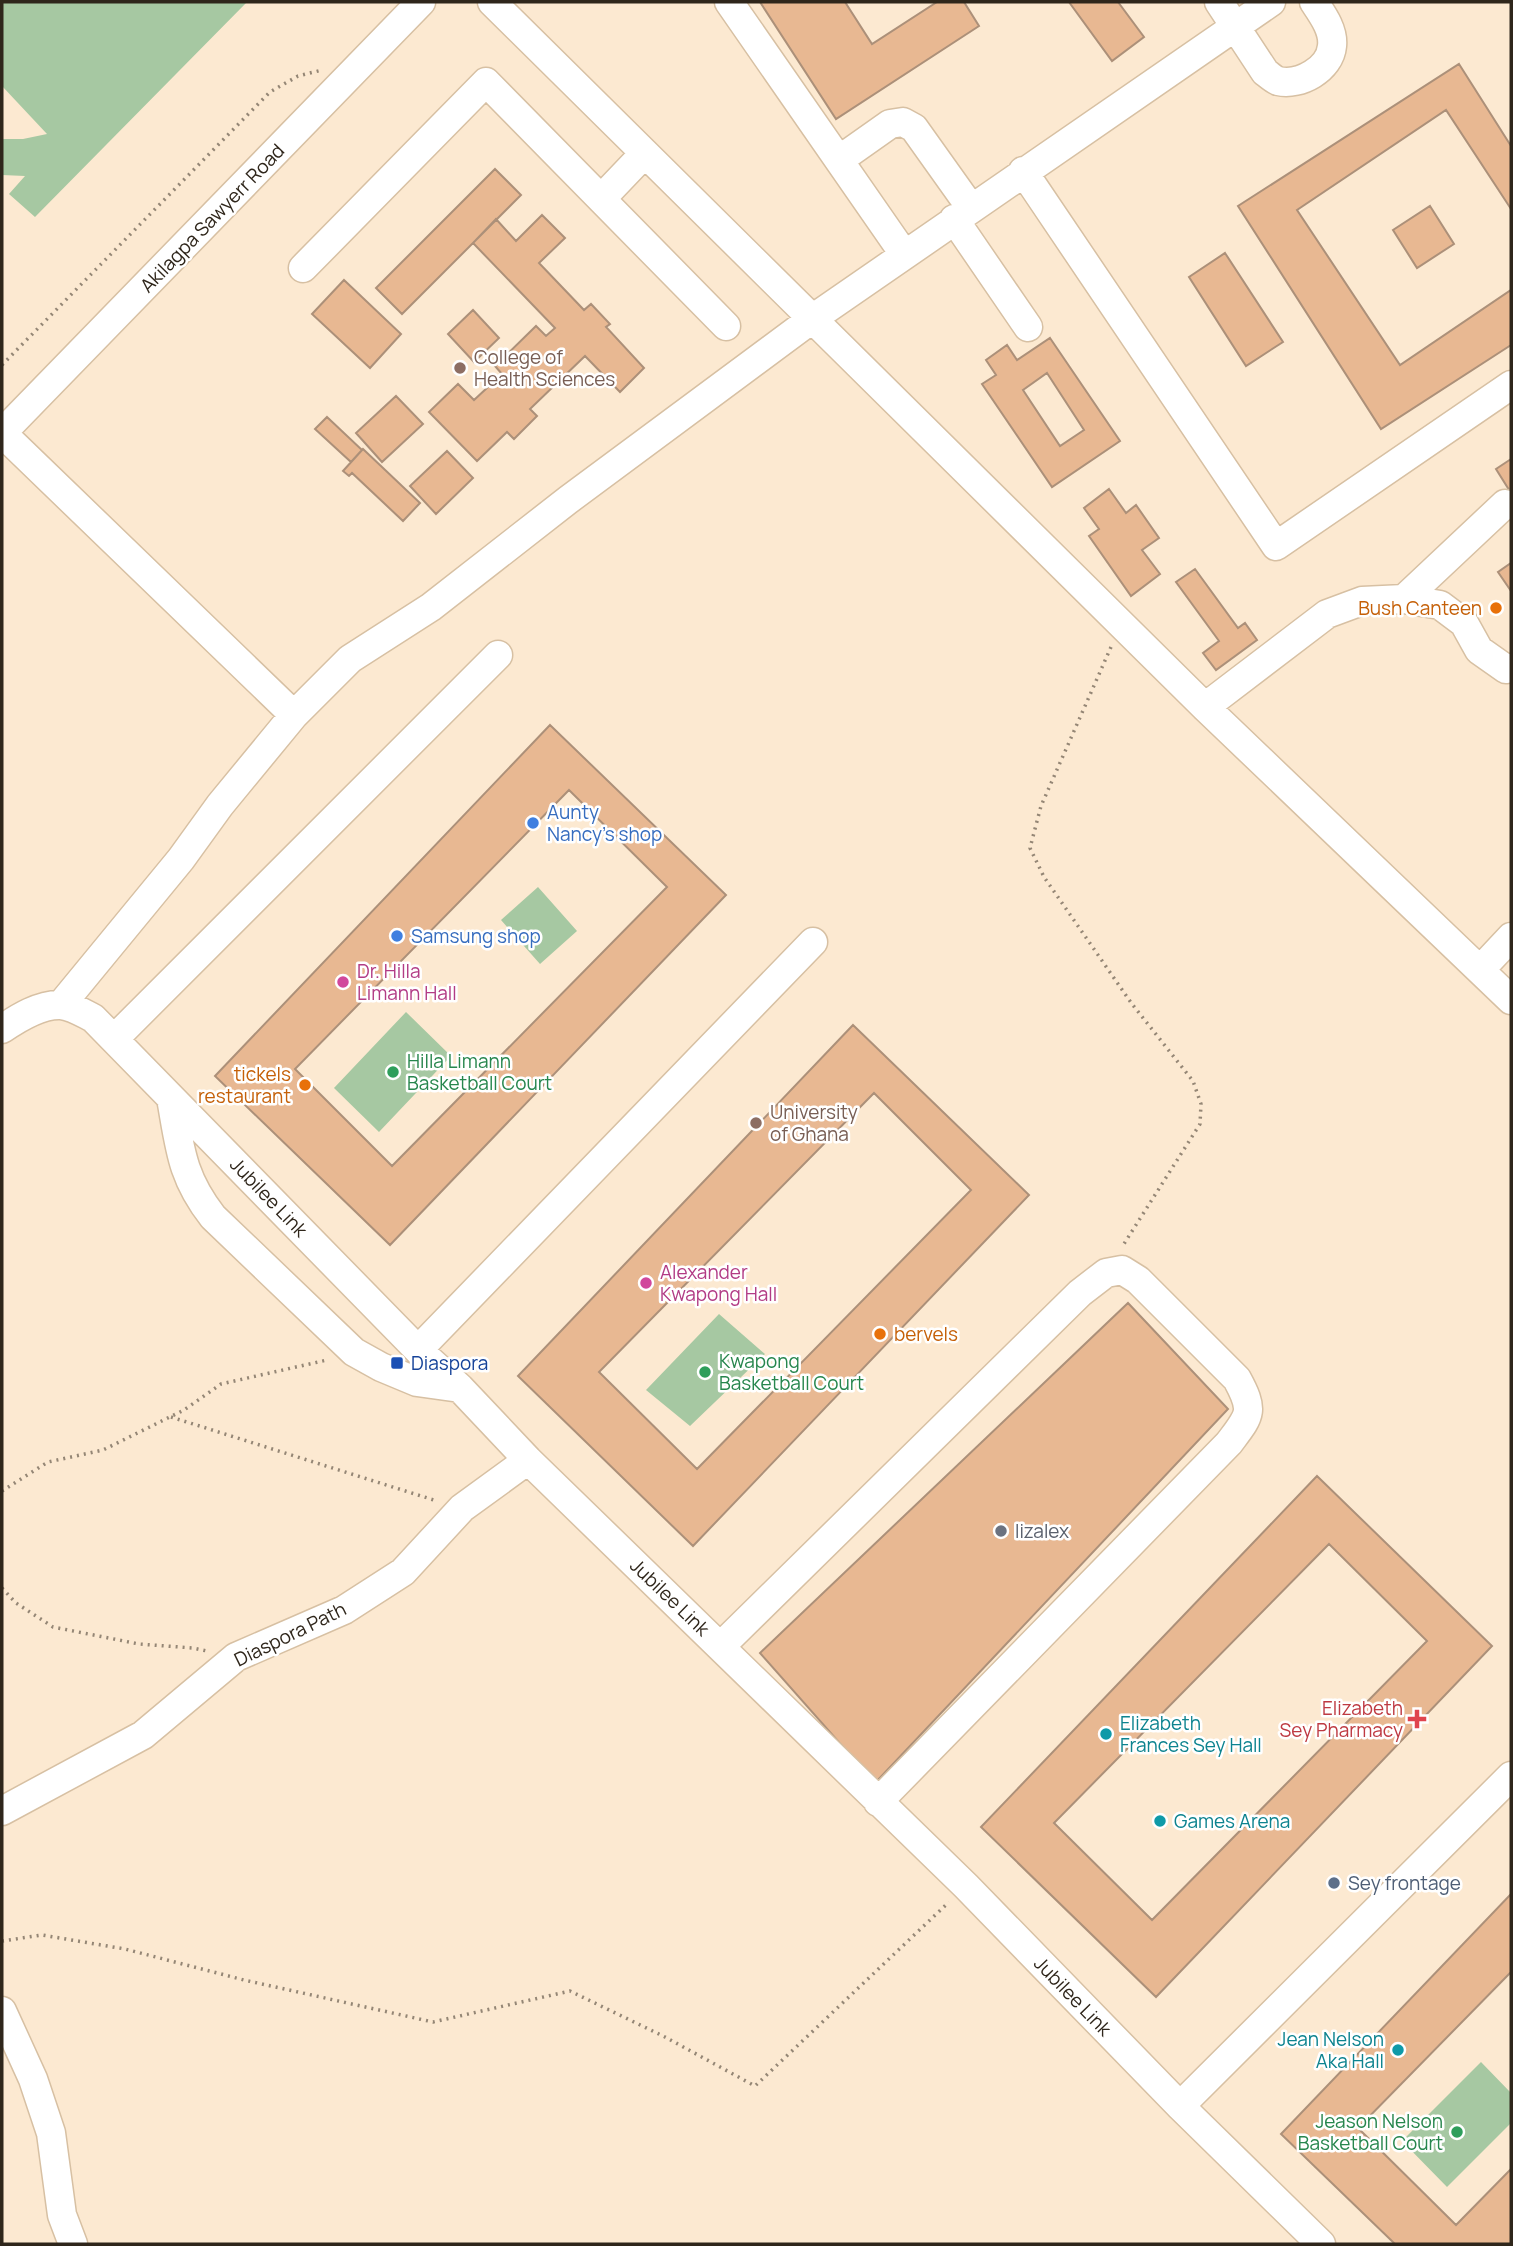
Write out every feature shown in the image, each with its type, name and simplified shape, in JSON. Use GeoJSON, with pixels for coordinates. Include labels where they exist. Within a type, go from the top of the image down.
{"type":"FeatureCollection","features":[{"type":"Feature","properties":{"kind":"street","name":"Akilagpa Sawyerr Road"},"geometry":{"type":"LineString","coordinates":[[2,433],[421,2]]}},
{"type":"Feature","properties":{"kind":"street"},"geometry":{"type":"LineString","coordinates":[[492,2],[1205,708],[1511,1000]]}},
{"type":"Feature","properties":{"kind":"street"},"geometry":{"type":"LineString","coordinates":[[729,2],[904,254]]}},
{"type":"Feature","properties":{"kind":"street"},"geometry":{"type":"LineString","coordinates":[[1219,2],[1265,72],[1276,80],[1290,82],[1311,76],[1325,63],[1332,47],[1331,32],[1314,2]]}},
{"type":"Feature","properties":{"kind":"street"},"geometry":{"type":"LineString","coordinates":[[2,1029],[43,1008],[61,1005],[181,859],[220,805],[294,715],[350,659],[431,607],[568,500],[812,319],[1271,2]]}},
{"type":"Feature","properties":{"kind":"street"},"geometry":{"type":"LineString","coordinates":[[303,268],[486,82],[726,326]]}},
{"type":"Feature","properties":{"kind":"street"},"geometry":{"type":"LineString","coordinates":[[839,160],[890,124],[903,122],[914,128],[1028,327]]}},
{"type":"Feature","properties":{"kind":"street"},"geometry":{"type":"LineString","coordinates":[[601,199],[644,154]]}},
{"type":"Feature","properties":{"kind":"street"},"geometry":{"type":"LineString","coordinates":[[1023,171],[1276,546],[1511,385]]}},
{"type":"Feature","properties":{"kind":"street"},"geometry":{"type":"LineString","coordinates":[[2,433],[294,715]]}},
{"type":"Feature","properties":{"kind":"street"},"geometry":{"type":"LineString","coordinates":[[1404,599],[1505,504]]}},
{"type":"Feature","properties":{"kind":"street"},"geometry":{"type":"LineString","coordinates":[[1205,708],[1327,614],[1362,601],[1404,599],[1440,605],[1464,623],[1479,650],[1506,669],[1511,668]]}},
{"type":"Feature","properties":{"kind":"street"},"geometry":{"type":"LineString","coordinates":[[114,1039],[499,655]]}},
{"type":"Feature","properties":{"kind":"street"},"geometry":{"type":"LineString","coordinates":[[1480,970],[1511,937]]}},
{"type":"Feature","properties":{"kind":"street"},"geometry":{"type":"LineString","coordinates":[[418,1350],[813,942]]}},
{"type":"Feature","properties":{"kind":"street","name":"Jubilee Link"},"geometry":{"type":"LineString","coordinates":[[61,1005],[93,1018],[528,1460],[966,1886],[1180,2106],[1321,2244]]}},
{"type":"Feature","properties":{"kind":"street"},"geometry":{"type":"LineString","coordinates":[[171,1098],[188,1178],[197,1197],[213,1217],[354,1352],[416,1382],[460,1388]]}},
{"type":"Feature","properties":{"kind":"street"},"geometry":{"type":"LineString","coordinates":[[721,1646],[1071,1302],[1106,1273],[1122,1270],[1138,1280],[1237,1380],[1248,1398],[1248,1418],[1229,1443],[878,1802]]}},
{"type":"Feature","properties":{"kind":"street","name":"Diaspora Path"},"geometry":{"type":"LineString","coordinates":[[2,1811],[143,1735],[236,1657],[344,1609],[403,1572],[463,1508],[528,1460]]}},
{"type":"Feature","properties":{"kind":"street"},"geometry":{"type":"LineString","coordinates":[[1180,2106],[1511,1776]]}},
{"type":"Feature","properties":{"kind":"street"},"geometry":{"type":"LineString","coordinates":[[2,2011],[33,2079],[51,2133],[62,2215],[73,2244]]}},
{"type":"Feature","properties":{"kind":"path"},"geometry":{"type":"LineString","coordinates":[[2,365],[270,92],[298,76],[368,58]]}},
{"type":"Feature","properties":{"kind":"path"},"geometry":{"type":"LineString","coordinates":[[1106,1273],[1200,1124],[1201,1104],[1193,1081],[1124,994],[1044,877],[1030,848],[1041,806],[1121,624]]}},
{"type":"Feature","properties":{"kind":"path"},"geometry":{"type":"LineString","coordinates":[[2,1491],[48,1462],[103,1450],[170,1417],[221,1384],[307,1366],[354,1352]]}},
{"type":"Feature","properties":{"kind":"path"},"geometry":{"type":"LineString","coordinates":[[170,1417],[463,1508]]}},
{"type":"Feature","properties":{"kind":"path"},"geometry":{"type":"LineString","coordinates":[[2,1588],[16,1603],[53,1627],[139,1644],[193,1648],[236,1657]]}},
{"type":"Feature","properties":{"kind":"path"},"geometry":{"type":"LineString","coordinates":[[2,1941],[42,1935],[125,1950],[244,1980],[433,2022],[570,1992],[755,2086],[966,1886]]}},
{"type":"Feature","properties":{"kind":"green space"},"geometry":{"type":"Polygon","coordinates":[[[2,2],[247,2],[35,217],[9,194],[25,176],[2,175],[2,139],[23,139],[47,134],[2,86],[2,2]]]}},
{"type":"Feature","properties":{"kind":"green space"},"geometry":{"type":"Polygon","coordinates":[[[538,887],[577,931],[540,964],[501,920],[538,887]]]}},
{"type":"Feature","properties":{"kind":"green space","name":"Hilla Limann Basketball Court"},"geometry":{"type":"Polygon","coordinates":[[[406,1012],[451,1056],[379,1132],[334,1088],[406,1012]]]}},
{"type":"Feature","properties":{"kind":"green space","name":"Kwapong Basketball Court"},"geometry":{"type":"Polygon","coordinates":[[[719,1314],[765,1354],[690,1426],[646,1390],[719,1314]]]}},
{"type":"Feature","properties":{"kind":"green space","name":"Jeason Nelson Basketball Court"},"geometry":{"type":"Polygon","coordinates":[[[1481,2062],[1511,2093],[1511,2123],[1447,2187],[1402,2141],[1481,2062]]]}},
{"type":"Feature","properties":{"kind":"building"},"geometry":{"type":"Polygon","coordinates":[[[760,2],[845,2],[872,44],[937,2],[964,2],[979,26],[836,119],[760,2]]]}},
{"type":"Feature","properties":{"kind":"building"},"geometry":{"type":"Polygon","coordinates":[[[1069,2],[1118,2],[1144,37],[1112,61],[1069,2]]]}},
{"type":"Feature","properties":{"kind":"building"},"geometry":{"type":"Polygon","coordinates":[[[1459,64],[1511,146],[1511,209],[1446,110],[1297,210],[1400,365],[1511,290],[1511,345],[1381,429],[1238,206],[1459,64]]]}},
{"type":"Feature","properties":{"kind":"building"},"geometry":{"type":"Polygon","coordinates":[[[495,169],[521,195],[402,314],[376,288],[495,169]]]}},
{"type":"Feature","properties":{"kind":"building"},"geometry":{"type":"Polygon","coordinates":[[[1430,206],[1454,244],[1417,268],[1393,230],[1430,206]]]}},
{"type":"Feature","properties":{"kind":"building"},"geometry":{"type":"Polygon","coordinates":[[[542,215],[565,238],[539,263],[584,310],[591,304],[610,324],[606,327],[644,368],[620,392],[585,356],[530,409],[537,416],[514,439],[507,432],[477,461],[429,412],[458,384],[474,400],[502,374],[495,366],[536,326],[546,336],[555,328],[473,243],[496,219],[516,241],[542,215]]]}},
{"type":"Feature","properties":{"kind":"building"},"geometry":{"type":"Polygon","coordinates":[[[1225,253],[1283,342],[1246,366],[1189,277],[1225,253]]]}},
{"type":"Feature","properties":{"kind":"building"},"geometry":{"type":"Polygon","coordinates":[[[344,280],[401,334],[370,368],[312,314],[344,280]]]}},
{"type":"Feature","properties":{"kind":"building"},"geometry":{"type":"Polygon","coordinates":[[[473,310],[499,338],[474,362],[448,334],[473,310]]]}},
{"type":"Feature","properties":{"kind":"building"},"geometry":{"type":"Polygon","coordinates":[[[1050,338],[1120,441],[1052,487],[982,384],[996,375],[986,360],[1007,345],[1017,360],[1050,338]],[[1047,373],[1023,390],[1060,446],[1084,430],[1047,373]]]}},
{"type":"Feature","properties":{"kind":"building"},"geometry":{"type":"Polygon","coordinates":[[[396,396],[423,424],[382,462],[356,433],[396,396]]]}},
{"type":"Feature","properties":{"kind":"building"},"geometry":{"type":"Polygon","coordinates":[[[327,417],[362,450],[351,462],[315,429],[327,417]]]}},
{"type":"Feature","properties":{"kind":"building"},"geometry":{"type":"Polygon","coordinates":[[[363,449],[420,503],[403,521],[352,473],[349,476],[343,471],[363,449]]]}},
{"type":"Feature","properties":{"kind":"building"},"geometry":{"type":"Polygon","coordinates":[[[447,451],[473,478],[436,514],[410,486],[447,451]]]}},
{"type":"Feature","properties":{"kind":"building"},"geometry":{"type":"Polygon","coordinates":[[[1511,459],[1511,493],[1496,469],[1511,459]]]}},
{"type":"Feature","properties":{"kind":"building"},"geometry":{"type":"Polygon","coordinates":[[[1109,489],[1126,513],[1136,505],[1159,538],[1142,550],[1160,574],[1131,596],[1089,536],[1099,529],[1084,508],[1109,489]]]}},
{"type":"Feature","properties":{"kind":"building"},"geometry":{"type":"Polygon","coordinates":[[[1511,563],[1511,591],[1498,572],[1511,563]]]}},
{"type":"Feature","properties":{"kind":"building"},"geometry":{"type":"Polygon","coordinates":[[[1195,569],[1238,628],[1245,623],[1257,640],[1216,670],[1203,653],[1219,641],[1176,582],[1195,569]]]}},
{"type":"Feature","properties":{"kind":"building","name":"Dr. Hilla Limann Hall"},"geometry":{"type":"Polygon","coordinates":[[[550,725],[726,895],[390,1245],[215,1076],[550,725]],[[569,790],[295,1069],[392,1166],[667,887],[569,790]]]}},
{"type":"Feature","properties":{"kind":"building","name":"Alexander Kwapong Hall"},"geometry":{"type":"Polygon","coordinates":[[[853,1025],[1029,1195],[693,1546],[518,1376],[853,1025]],[[874,1093],[599,1372],[697,1469],[971,1190],[874,1093]]]}},
{"type":"Feature","properties":{"kind":"building","name":"lizalex"},"geometry":{"type":"Polygon","coordinates":[[[1128,1303],[1228,1409],[875,1783],[760,1653],[1128,1303]]]}},
{"type":"Feature","properties":{"kind":"building","name":"Elizabeth Frances Sey Hall"},"geometry":{"type":"Polygon","coordinates":[[[1317,1476],[1492,1646],[1156,1997],[981,1827],[1317,1476]],[[1329,1544],[1054,1823],[1152,1920],[1427,1641],[1329,1544]]]}},
{"type":"Feature","properties":{"kind":"building","name":"Jean Nelson Aka Hall"},"geometry":{"type":"Polygon","coordinates":[[[1511,1894],[1511,1972],[1358,2128],[1456,2225],[1511,2169],[1511,2244],[1395,2244],[1281,2134],[1511,1894]]]}},
{"type":"Feature","properties":{"kind":"place","name":"College of Health Sciences"},"geometry":{"type":"Point","coordinates":[460,368]}},
{"type":"Feature","properties":{"kind":"place","name":"Bush Canteen"},"geometry":{"type":"Point","coordinates":[1496,608]}},
{"type":"Feature","properties":{"kind":"place","name":"Aunty Nancy's shop"},"geometry":{"type":"Point","coordinates":[533,823]}},
{"type":"Feature","properties":{"kind":"place","name":"Samsung shop"},"geometry":{"type":"Point","coordinates":[397,936]}},
{"type":"Feature","properties":{"kind":"place","name":"Dr. Hilla Limann Hall"},"geometry":{"type":"Point","coordinates":[343,982]}},
{"type":"Feature","properties":{"kind":"place","name":"Hilla Limann Basketball Court"},"geometry":{"type":"Point","coordinates":[393,1072]}},
{"type":"Feature","properties":{"kind":"place","name":"tickels restaurant"},"geometry":{"type":"Point","coordinates":[305,1085]}},
{"type":"Feature","properties":{"kind":"place","name":"University of Ghana"},"geometry":{"type":"Point","coordinates":[756,1123]}},
{"type":"Feature","properties":{"kind":"place","name":"Alexander Kwapong Hall"},"geometry":{"type":"Point","coordinates":[646,1283]}},
{"type":"Feature","properties":{"kind":"place","name":"bervels"},"geometry":{"type":"Point","coordinates":[880,1334]}},
{"type":"Feature","properties":{"kind":"place","name":"Diaspora"},"geometry":{"type":"Point","coordinates":[397,1363]}},
{"type":"Feature","properties":{"kind":"place","name":"Kwapong Basketball Court"},"geometry":{"type":"Point","coordinates":[705,1372]}},
{"type":"Feature","properties":{"kind":"place","name":"lizalex"},"geometry":{"type":"Point","coordinates":[1001,1531]}},
{"type":"Feature","properties":{"kind":"place","name":"Elizabeth Sey Pharmacy"},"geometry":{"type":"Point","coordinates":[1417,1719]}},
{"type":"Feature","properties":{"kind":"place","name":"Elizabeth Frances Sey Hall"},"geometry":{"type":"Point","coordinates":[1106,1734]}},
{"type":"Feature","properties":{"kind":"place","name":"Games Arena"},"geometry":{"type":"Point","coordinates":[1160,1821]}},
{"type":"Feature","properties":{"kind":"place","name":"Sey frontage"},"geometry":{"type":"Point","coordinates":[1334,1883]}},
{"type":"Feature","properties":{"kind":"place","name":"Jean Nelson Aka Hall"},"geometry":{"type":"Point","coordinates":[1398,2050]}},
{"type":"Feature","properties":{"kind":"place","name":"Jeason Nelson Basketball Court"},"geometry":{"type":"Point","coordinates":[1457,2132]}}]}
